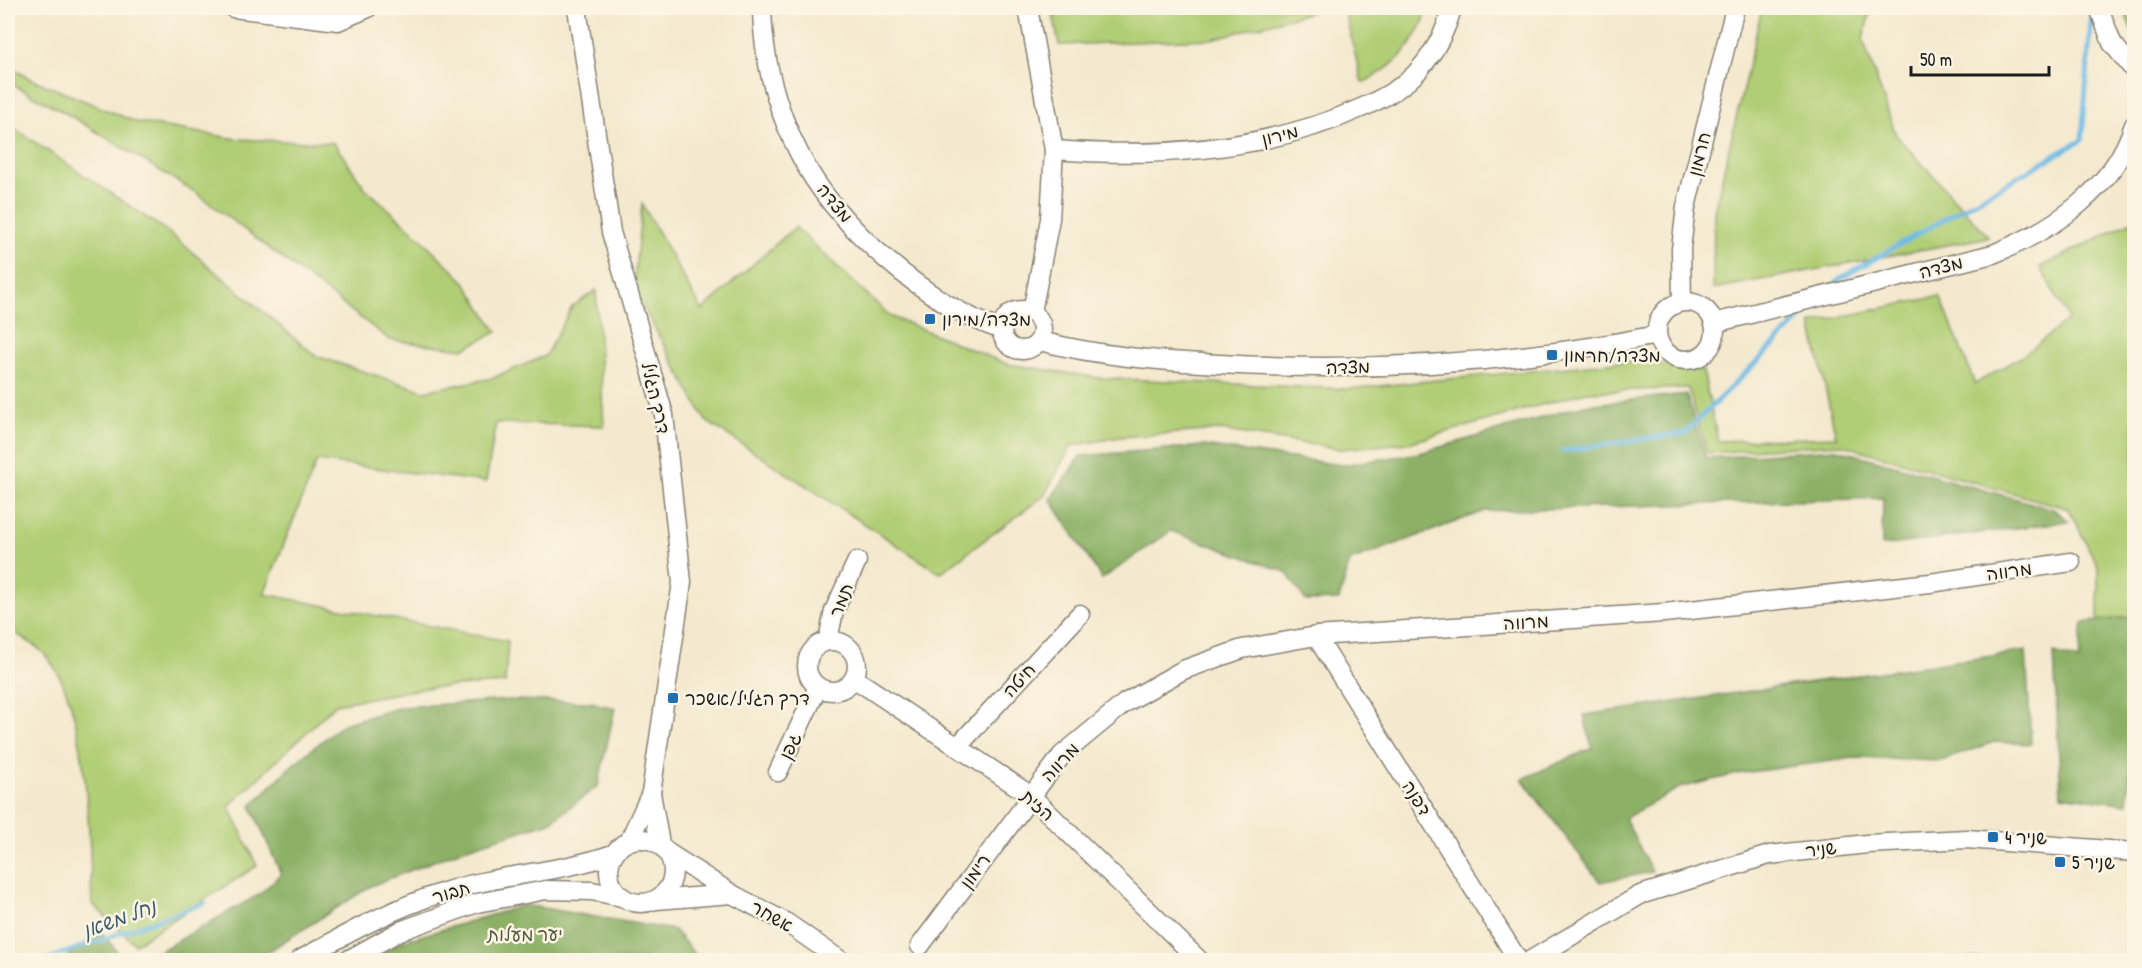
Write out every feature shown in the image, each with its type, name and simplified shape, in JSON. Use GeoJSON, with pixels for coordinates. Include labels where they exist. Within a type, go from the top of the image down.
{"type":"FeatureCollection","features":[{"type":"Feature","properties":{"kind":"street"},"geometry":{"type":"LineString","coordinates":[[233,8],[338,21],[368,8]]}},
{"type":"Feature","properties":{"kind":"street","name":"דרך הגליל"},"geometry":{"type":"LineString","coordinates":[[578,8],[611,231],[664,415],[682,582],[651,793],[629,841]]}},
{"type":"Feature","properties":{"kind":"street","name":"מצדה"},"geometry":{"type":"LineString","coordinates":[[762,8],[768,66],[780,111],[799,154],[826,196],[871,244],[912,281],[963,315],[1002,330]]}},
{"type":"Feature","properties":{"kind":"street"},"geometry":{"type":"LineString","coordinates":[[1028,8],[1054,150],[1050,219],[1032,312],[1042,328],[1040,341],[1025,351],[1014,349],[1005,341],[1002,330],[1009,314],[1020,310],[1032,312]]}},
{"type":"Feature","properties":{"kind":"street","name":"מירון"},"geometry":{"type":"LineString","coordinates":[[1054,150],[1103,154],[1190,150],[1262,140],[1321,124],[1393,92],[1417,73],[1436,48],[1452,8]]}},
{"type":"Feature","properties":{"kind":"street","name":"חרמון"},"geometry":{"type":"LineString","coordinates":[[1682,302],[1681,249],[1686,207],[1735,8]]}},
{"type":"Feature","properties":{"kind":"street"},"geometry":{"type":"LineString","coordinates":[[2100,8],[2112,43],[2134,70]]}},
{"type":"Feature","properties":{"kind":"street","name":"מצדה"},"geometry":{"type":"LineString","coordinates":[[1714,323],[1994,254],[2016,245],[2056,222],[2082,200],[2114,166],[2133,134]]}},
{"type":"Feature","properties":{"kind":"street"},"geometry":{"type":"LineString","coordinates":[[1682,302],[1702,307],[1714,323],[1714,340],[1710,348],[1704,355],[1688,361],[1671,357],[1664,351],[1657,335],[1662,314],[1682,302]]}},
{"type":"Feature","properties":{"kind":"street","name":"מצדה"},"geometry":{"type":"LineString","coordinates":[[1040,341],[1128,357],[1174,361],[1244,366],[1360,367],[1529,356],[1657,335]]}},
{"type":"Feature","properties":{"kind":"street","name":"תמר"},"geometry":{"type":"LineString","coordinates":[[828,640],[834,611],[857,561]]}},
{"type":"Feature","properties":{"kind":"street","name":"מרווה"},"geometry":{"type":"LineString","coordinates":[[1030,795],[1062,755],[1125,703],[1183,670],[1242,650],[1316,636],[1664,613],[1930,583],[2071,562]]}},
{"type":"Feature","properties":{"kind":"street","name":"חיטה"},"geometry":{"type":"LineString","coordinates":[[958,746],[1080,614]]}},
{"type":"Feature","properties":{"kind":"street","name":"דפנה"},"geometry":{"type":"LineString","coordinates":[[1316,636],[1518,960]]}},
{"type":"Feature","properties":{"kind":"street"},"geometry":{"type":"LineString","coordinates":[[828,640],[847,644],[854,651],[858,669],[855,679],[838,691],[818,687],[809,677],[808,657],[816,646],[828,640]]}},
{"type":"Feature","properties":{"kind":"street","name":"הזית"},"geometry":{"type":"LineString","coordinates":[[855,679],[1030,795],[1199,960]]}},
{"type":"Feature","properties":{"kind":"street","name":"גפן"},"geometry":{"type":"LineString","coordinates":[[778,772],[818,687]]}},
{"type":"Feature","properties":{"kind":"street","name":"דרך הגליל"},"geometry":{"type":"LineString","coordinates":[[651,793],[664,848]]}},
{"type":"Feature","properties":{"kind":"street","name":"רימון"},"geometry":{"type":"LineString","coordinates":[[920,946],[1030,795]]}},
{"type":"Feature","properties":{"kind":"street"},"geometry":{"type":"LineString","coordinates":[[650,839],[664,848],[672,862],[672,880],[668,888],[656,900],[638,903],[622,897],[615,890],[608,873],[613,854],[629,841],[650,839]]}},
{"type":"Feature","properties":{"kind":"street","name":"שניר"},"geometry":{"type":"LineString","coordinates":[[1531,960],[1640,896],[1769,855],[1867,844],[1967,839],[2134,852]]}},
{"type":"Feature","properties":{"kind":"street","name":"אשחר"},"geometry":{"type":"LineString","coordinates":[[664,848],[732,894],[787,923],[840,960]]}},
{"type":"Feature","properties":{"kind":"street","name":"תבור"},"geometry":{"type":"LineString","coordinates":[[300,960],[354,929],[444,892],[535,871],[591,862],[613,854]]}},
{"type":"Feature","properties":{"kind":"street","name":"תבור"},"geometry":{"type":"LineString","coordinates":[[348,960],[400,931],[477,903],[546,890],[592,891],[622,897]]}},
{"type":"Feature","properties":{"kind":"street","name":"אשחר"},"geometry":{"type":"LineString","coordinates":[[656,900],[732,894]]}},
{"type":"Feature","properties":{"kind":"green space"},"geometry":{"type":"Polygon","coordinates":[[[1052,8],[1327,8],[1212,39],[1059,45],[1052,8]]]}},
{"type":"Feature","properties":{"kind":"green space"},"geometry":{"type":"Polygon","coordinates":[[[1344,8],[1428,8],[1418,32],[1404,53],[1385,70],[1362,83],[1344,8]]]}},
{"type":"Feature","properties":{"kind":"green space"},"geometry":{"type":"Polygon","coordinates":[[[1762,8],[1871,8],[1863,40],[1896,135],[1989,237],[1713,289],[1714,212],[1762,8]]]}},
{"type":"Feature","properties":{"kind":"green space"},"geometry":{"type":"Polygon","coordinates":[[[2123,8],[2134,8],[2134,37],[2123,8]]]}},
{"type":"Feature","properties":{"kind":"green space"},"geometry":{"type":"Polygon","coordinates":[[[8,66],[31,79],[136,122],[237,139],[334,143],[365,188],[465,282],[497,332],[463,349],[390,340],[195,192],[71,116],[8,82],[8,66]]]}},
{"type":"Feature","properties":{"kind":"green space"},"geometry":{"type":"Polygon","coordinates":[[[8,124],[167,231],[316,356],[424,391],[493,378],[545,356],[572,307],[596,290],[604,426],[496,423],[486,482],[317,461],[264,594],[508,641],[505,683],[426,688],[336,704],[229,806],[257,866],[135,944],[92,904],[84,773],[71,705],[60,677],[41,651],[8,628],[8,124]]]}},
{"type":"Feature","properties":{"kind":"green space"},"geometry":{"type":"Polygon","coordinates":[[[642,204],[702,310],[795,227],[890,316],[1007,364],[1100,378],[1348,389],[1639,360],[1703,371],[1718,441],[1836,437],[1811,323],[1940,296],[1975,384],[2021,357],[2069,319],[2040,267],[2134,220],[2134,615],[2098,622],[2098,567],[2069,509],[1839,444],[1707,453],[1688,388],[1587,392],[1408,443],[1340,449],[1220,430],[1120,437],[1071,446],[1044,496],[940,573],[706,421],[633,289],[642,204]]]}},
{"type":"Feature","properties":{"kind":"green space"},"geometry":{"type":"Polygon","coordinates":[[[1686,394],[1706,458],[1836,449],[2053,509],[2069,521],[1882,546],[1883,498],[1485,511],[1350,561],[1339,600],[1306,601],[1286,572],[1171,531],[1102,579],[1050,499],[1081,456],[1204,446],[1342,465],[1420,453],[1585,405],[1686,394]]]}},
{"type":"Feature","properties":{"kind":"green space"},"geometry":{"type":"Polygon","coordinates":[[[2134,616],[2134,763],[2130,767],[2127,804],[2061,795],[2054,653],[2079,660],[2083,623],[2134,616]]]}},
{"type":"Feature","properties":{"kind":"green space"},"geometry":{"type":"Polygon","coordinates":[[[2026,651],[2031,744],[1994,742],[1941,761],[1854,758],[1742,773],[1679,788],[1625,818],[1652,872],[1600,882],[1522,779],[1592,748],[1584,715],[2026,651]]]}},
{"type":"Feature","properties":{"kind":"green space"},"geometry":{"type":"Polygon","coordinates":[[[509,700],[590,702],[615,708],[598,786],[550,822],[464,849],[371,886],[255,960],[144,960],[260,894],[281,874],[251,806],[291,766],[343,724],[401,707],[509,700]]]}},
{"type":"Feature","properties":{"kind":"green space","name":"יער מעלות"},"geometry":{"type":"Polygon","coordinates":[[[525,905],[674,930],[700,960],[365,960],[403,941],[525,905]]]}},
{"type":"Feature","properties":{"kind":"green space"},"geometry":{"type":"Polygon","coordinates":[[[101,932],[124,960],[71,960],[68,956],[101,932]]]}},
{"type":"Feature","properties":{"kind":"green space"},"geometry":{"type":"Polygon","coordinates":[[[1989,958],[2021,960],[1909,960],[1989,958]]]}},
{"type":"Feature","properties":{"kind":"waterway"},"geometry":{"type":"LineString","coordinates":[[450,8],[452,12]]}},
{"type":"Feature","properties":{"kind":"waterway"},"geometry":{"type":"LineString","coordinates":[[1831,288],[1841,278],[2082,140],[2092,10]]}},
{"type":"Feature","properties":{"kind":"waterway"},"geometry":{"type":"LineString","coordinates":[[1563,451],[1685,433],[1816,303]]}},
{"type":"Feature","properties":{"kind":"waterway","name":"נחל משאן"},"geometry":{"type":"LineString","coordinates":[[44,960],[205,903]]}},
{"type":"Feature","properties":{"kind":"place","name":"מצדה/מירון"},"geometry":{"type":"Point","coordinates":[930,319]}},
{"type":"Feature","properties":{"kind":"place","name":"מצדה/חרמון"},"geometry":{"type":"Point","coordinates":[1552,355]}},
{"type":"Feature","properties":{"kind":"place","name":"דרך הגליל/אשכר"},"geometry":{"type":"Point","coordinates":[673,698]}},
{"type":"Feature","properties":{"kind":"place","name":"שניר 4"},"geometry":{"type":"Point","coordinates":[1993,837]}},
{"type":"Feature","properties":{"kind":"place","name":"שניר 5"},"geometry":{"type":"Point","coordinates":[2060,862]}}]}
